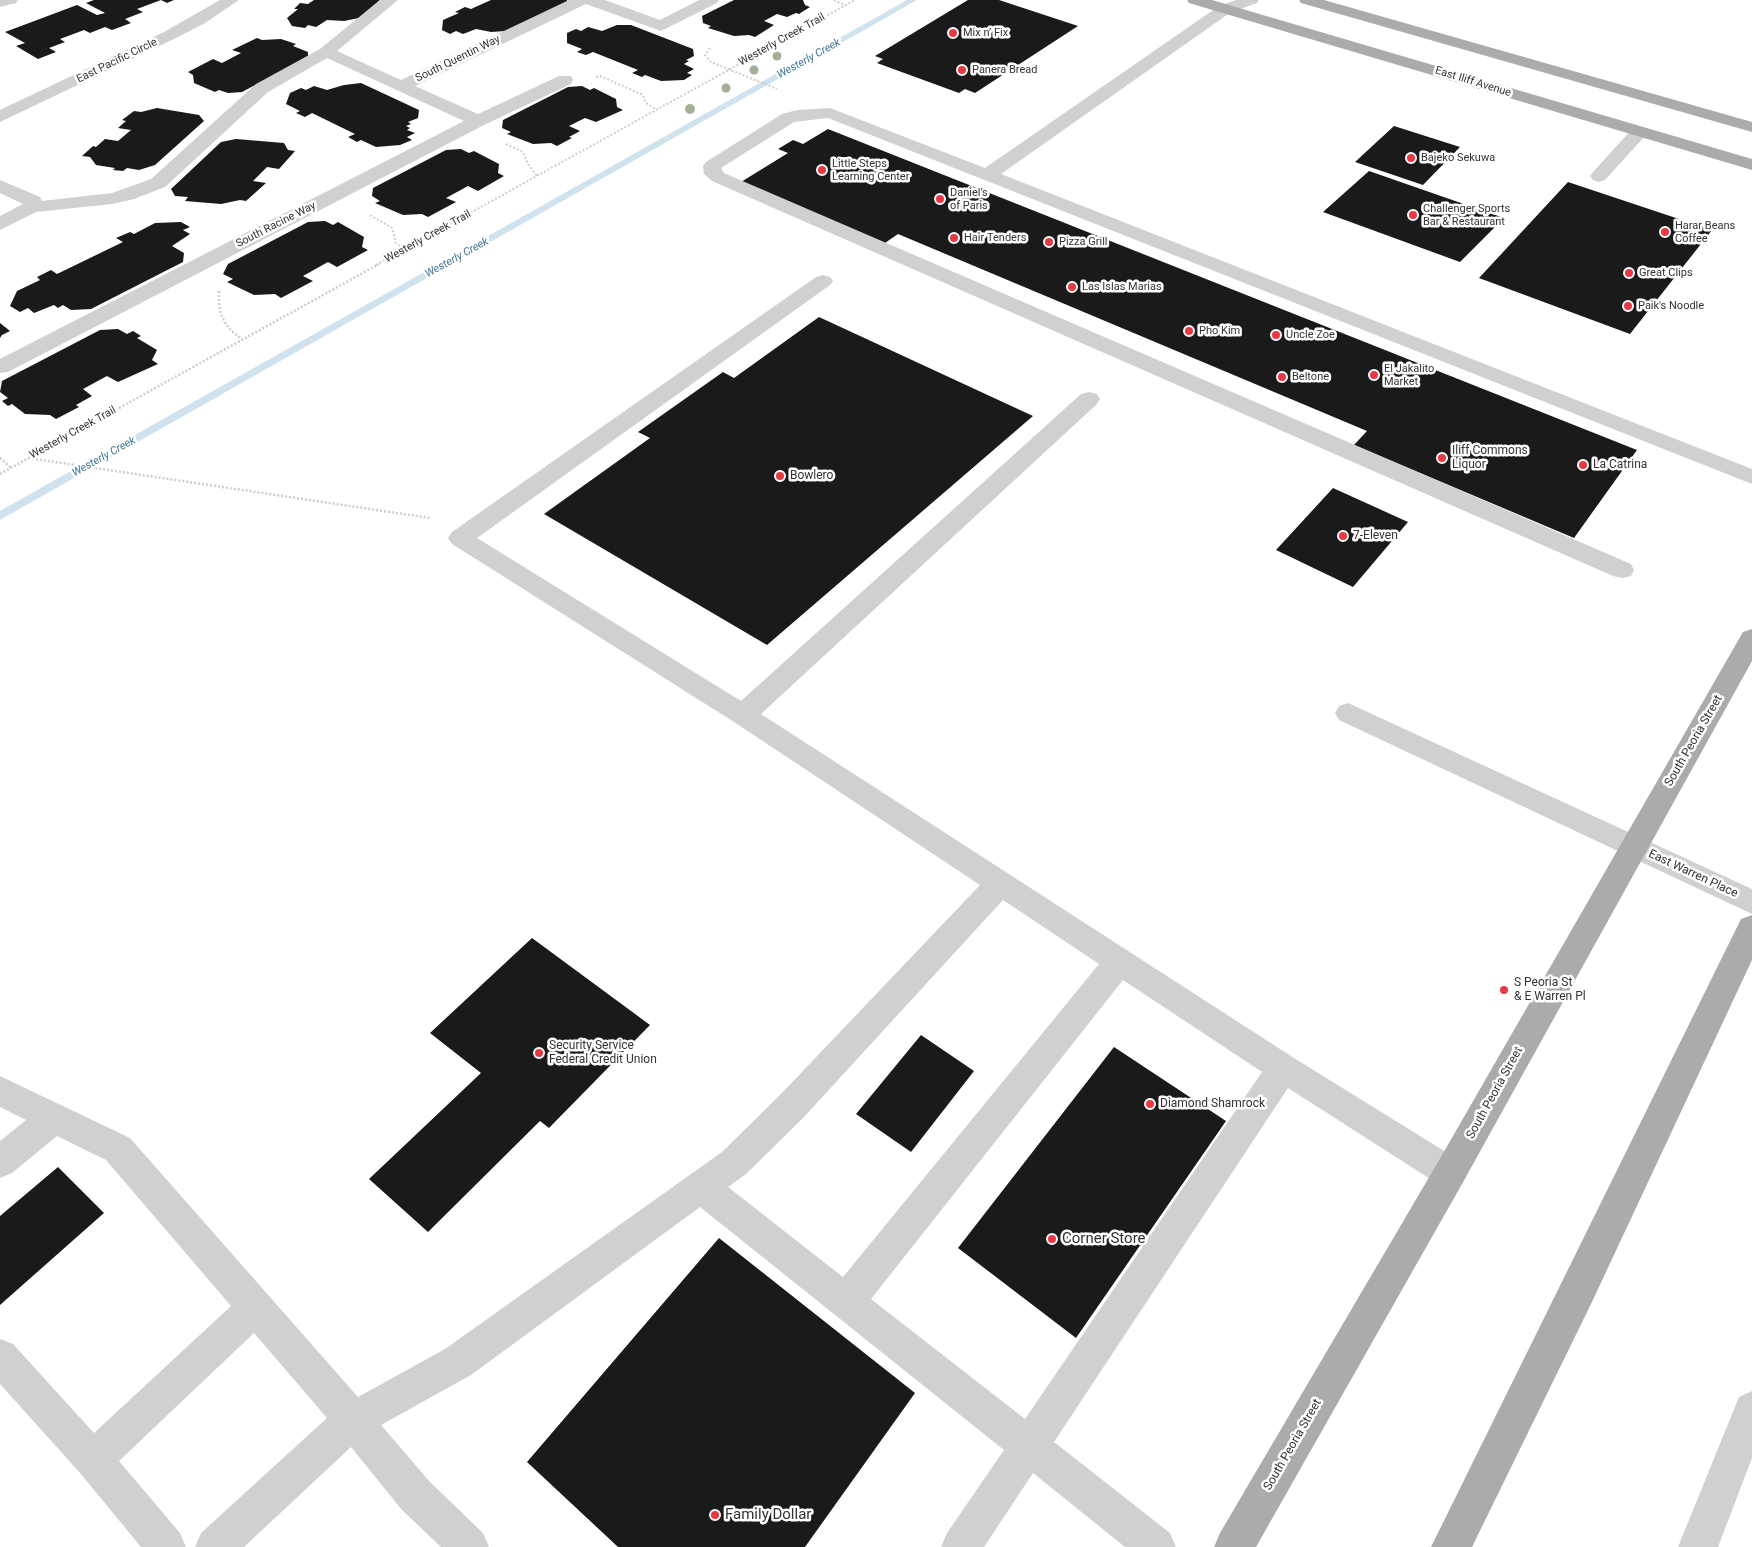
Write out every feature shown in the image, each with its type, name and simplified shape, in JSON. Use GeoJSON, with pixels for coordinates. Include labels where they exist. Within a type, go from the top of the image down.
{"type":"FeatureCollection","features":[{"type":"Feature","properties":{"kind":"main road","name":"East Iliff Avenue"},"geometry":{"type":"LineString","coordinates":[[1195,0],[1227,4],[1639,132],[1752,165]]}},
{"type":"Feature","properties":{"kind":"main road"},"geometry":{"type":"LineString","coordinates":[[1307,0],[1752,127]]}},
{"type":"Feature","properties":{"kind":"main road","name":"South Peoria Street"},"geometry":{"type":"LineString","coordinates":[[1234,1547],[1450,1173],[1752,638]]}},
{"type":"Feature","properties":{"kind":"main road"},"geometry":{"type":"LineString","coordinates":[[1451,1547],[1578,1291],[1752,928]]}},
{"type":"Feature","properties":{"kind":"street"},"geometry":{"type":"LineString","coordinates":[[0,2],[10,0]]}},
{"type":"Feature","properties":{"kind":"street","name":"East Pacific Circle"},"geometry":{"type":"LineString","coordinates":[[0,117],[170,35],[231,0]]}},
{"type":"Feature","properties":{"kind":"street"},"geometry":{"type":"LineString","coordinates":[[0,224],[32,207],[114,199],[138,192],[158,183],[262,88],[326,52],[390,0]]}},
{"type":"Feature","properties":{"kind":"street","name":"South Quentin Way"},"geometry":{"type":"LineString","coordinates":[[326,52],[402,86],[582,0]]}},
{"type":"Feature","properties":{"kind":"street"},"geometry":{"type":"LineString","coordinates":[[600,1],[661,26],[711,0]]}},
{"type":"Feature","properties":{"kind":"street"},"geometry":{"type":"LineString","coordinates":[[988,175],[1227,4],[1250,0]]}},
{"type":"Feature","properties":{"kind":"street","name":"South Racine Way"},"geometry":{"type":"LineString","coordinates":[[0,367],[472,124],[564,80]]}},
{"type":"Feature","properties":{"kind":"street"},"geometry":{"type":"LineString","coordinates":[[402,86],[472,124]]}},
{"type":"Feature","properties":{"kind":"street"},"geometry":{"type":"LineString","coordinates":[[1622,570],[718,177],[713,174],[712,166],[788,118],[830,113],[1752,477]]}},
{"type":"Feature","properties":{"kind":"street"},"geometry":{"type":"LineString","coordinates":[[1599,176],[1639,132]]}},
{"type":"Feature","properties":{"kind":"street"},"geometry":{"type":"LineString","coordinates":[[0,186],[33,201],[32,207]]}},
{"type":"Feature","properties":{"kind":"street"},"geometry":{"type":"LineString","coordinates":[[823,281],[460,538],[742,715],[1119,962],[1450,1173]]}},
{"type":"Feature","properties":{"kind":"street"},"geometry":{"type":"LineString","coordinates":[[742,715],[1089,399]]}},
{"type":"Feature","properties":{"kind":"street","name":"East Warren Place"},"geometry":{"type":"LineString","coordinates":[[1348,713],[1752,902]]}},
{"type":"Feature","properties":{"kind":"street"},"geometry":{"type":"LineString","coordinates":[[216,1547],[352,1420],[458,1362],[734,1163],[792,1106],[1000,884]]}},
{"type":"Feature","properties":{"kind":"street"},"geometry":{"type":"LineString","coordinates":[[846,1302],[1119,962]]}},
{"type":"Feature","properties":{"kind":"street"},"geometry":{"type":"LineString","coordinates":[[961,1547],[1283,1068]]}},
{"type":"Feature","properties":{"kind":"street"},"geometry":{"type":"LineString","coordinates":[[0,1091],[118,1148],[416,1496],[469,1547]]}},
{"type":"Feature","properties":{"kind":"street"},"geometry":{"type":"LineString","coordinates":[[0,1162],[55,1117]]}},
{"type":"Feature","properties":{"kind":"street"},"geometry":{"type":"LineString","coordinates":[[701,1187],[1156,1547]]}},
{"type":"Feature","properties":{"kind":"street"},"geometry":{"type":"LineString","coordinates":[[93,1460],[256,1307]]}},
{"type":"Feature","properties":{"kind":"street"},"geometry":{"type":"LineString","coordinates":[[0,1357],[93,1460],[166,1547]]}},
{"type":"Feature","properties":{"kind":"street"},"geometry":{"type":"LineString","coordinates":[[1698,1547],[1752,1410]]}},
{"type":"Feature","properties":{"kind":"path"},"geometry":{"type":"LineString","coordinates":[[834,0],[846,6]]}},
{"type":"Feature","properties":{"kind":"path","name":"Westerly Creek Trail"},"geometry":{"type":"LineString","coordinates":[[0,474],[856,0]]}},
{"type":"Feature","properties":{"kind":"path"},"geometry":{"type":"LineString","coordinates":[[710,48],[705,55],[711,62],[778,89],[781,94]]}},
{"type":"Feature","properties":{"kind":"path"},"geometry":{"type":"LineString","coordinates":[[564,80],[600,76],[643,95],[646,103],[657,109]]}},
{"type":"Feature","properties":{"kind":"path"},"geometry":{"type":"LineString","coordinates":[[472,124],[523,152],[528,164],[537,176]]}},
{"type":"Feature","properties":{"kind":"path"},"geometry":{"type":"LineString","coordinates":[[318,203],[375,216],[392,228],[396,243],[404,249]]}},
{"type":"Feature","properties":{"kind":"path"},"geometry":{"type":"LineString","coordinates":[[186,271],[219,290],[220,316],[226,329],[243,339]]}},
{"type":"Feature","properties":{"kind":"path"},"geometry":{"type":"LineString","coordinates":[[0,458],[11,468]]}},
{"type":"Feature","properties":{"kind":"path"},"geometry":{"type":"LineString","coordinates":[[28,458],[478,526]]}},
{"type":"Feature","properties":{"kind":"building"},"geometry":{"type":"Polygon","coordinates":[[[94,0],[161,0],[137,9],[143,12],[125,19],[131,23],[112,30],[105,27],[90,33],[84,30],[60,39],[65,42],[49,48],[56,52],[38,59],[16,46],[25,43],[5,32],[77,5],[97,15],[105,13],[86,3],[94,0]]]}},
{"type":"Feature","properties":{"kind":"building"},"geometry":{"type":"Polygon","coordinates":[[[161,0],[174,0],[167,3],[161,0]]]}},
{"type":"Feature","properties":{"kind":"building"},"geometry":{"type":"Polygon","coordinates":[[[314,0],[380,0],[359,18],[344,21],[327,20],[316,27],[308,25],[305,28],[292,26],[287,18],[298,9],[294,9],[300,3],[308,4],[314,0]]]}},
{"type":"Feature","properties":{"kind":"building"},"geometry":{"type":"Polygon","coordinates":[[[491,0],[567,0],[567,2],[506,31],[491,32],[476,29],[463,34],[456,31],[450,34],[442,30],[443,20],[459,13],[455,12],[465,7],[471,9],[491,0]]]}},
{"type":"Feature","properties":{"kind":"building"},"geometry":{"type":"Polygon","coordinates":[[[734,0],[803,0],[805,5],[810,7],[799,14],[796,13],[787,17],[777,14],[764,21],[774,25],[755,37],[749,35],[734,36],[708,28],[711,26],[703,23],[702,16],[734,0]]]}},
{"type":"Feature","properties":{"kind":"building"},"geometry":{"type":"Polygon","coordinates":[[[968,0],[999,0],[1078,26],[975,93],[965,89],[959,93],[877,63],[883,59],[875,56],[968,0]]]}},
{"type":"Feature","properties":{"kind":"building"},"geometry":{"type":"Polygon","coordinates":[[[617,25],[631,25],[693,49],[694,56],[686,60],[689,61],[684,64],[694,69],[687,73],[692,75],[684,80],[661,81],[645,75],[642,77],[632,73],[638,70],[593,52],[586,55],[577,52],[582,49],[567,43],[567,33],[576,29],[581,31],[588,27],[602,31],[617,25]]]}},
{"type":"Feature","properties":{"kind":"building"},"geometry":{"type":"Polygon","coordinates":[[[257,38],[262,40],[281,39],[296,44],[293,46],[308,52],[308,57],[242,92],[228,93],[219,90],[215,92],[194,83],[193,75],[188,72],[213,59],[222,63],[241,53],[232,50],[257,38]]]}},
{"type":"Feature","properties":{"kind":"building"},"geometry":{"type":"Polygon","coordinates":[[[361,83],[419,110],[418,118],[408,122],[411,124],[406,126],[410,128],[407,130],[415,133],[407,137],[412,140],[400,145],[376,147],[361,140],[357,142],[348,137],[355,134],[312,113],[305,117],[296,113],[300,111],[286,104],[290,93],[301,88],[306,90],[314,86],[327,90],[361,83]]]}},
{"type":"Feature","properties":{"kind":"building"},"geometry":{"type":"Polygon","coordinates":[[[582,86],[590,90],[594,88],[616,99],[617,107],[623,110],[596,122],[585,118],[569,126],[580,131],[557,146],[551,143],[533,144],[507,134],[511,132],[502,128],[503,120],[568,87],[582,86]]]}},
{"type":"Feature","properties":{"kind":"building"},"geometry":{"type":"Polygon","coordinates":[[[157,108],[199,115],[204,121],[155,165],[139,170],[127,168],[123,171],[113,170],[115,168],[96,165],[90,157],[82,156],[93,146],[96,147],[105,139],[118,141],[131,130],[118,128],[126,121],[122,120],[134,111],[141,112],[157,108]]]}},
{"type":"Feature","properties":{"kind":"building"},"geometry":{"type":"Polygon","coordinates":[[[1394,126],[1460,147],[1423,185],[1355,162],[1394,126]]]}},
{"type":"Feature","properties":{"kind":"building"},"geometry":{"type":"Polygon","coordinates":[[[828,129],[1637,450],[1574,538],[1354,445],[1367,431],[898,234],[885,243],[741,182],[788,153],[778,149],[793,140],[803,144],[828,129]]]}},
{"type":"Feature","properties":{"kind":"building"},"geometry":{"type":"Polygon","coordinates":[[[236,139],[284,143],[288,150],[295,151],[279,169],[267,167],[253,181],[266,183],[246,201],[240,200],[221,204],[185,201],[188,197],[175,196],[171,189],[221,142],[236,139]]]}},
{"type":"Feature","properties":{"kind":"building"},"geometry":{"type":"Polygon","coordinates":[[[461,149],[469,153],[474,151],[499,164],[498,173],[504,176],[478,191],[468,186],[446,198],[456,202],[428,217],[422,214],[403,215],[375,203],[380,201],[372,196],[373,188],[446,150],[461,149]]]}},
{"type":"Feature","properties":{"kind":"building","name":"Challenger Sports Bar & Restaurant"},"geometry":{"type":"Polygon","coordinates":[[[1369,171],[1504,218],[1460,262],[1323,212],[1369,171]]]}},
{"type":"Feature","properties":{"kind":"building"},"geometry":{"type":"Polygon","coordinates":[[[1568,182],[1712,230],[1630,334],[1479,278],[1568,182]]]}},
{"type":"Feature","properties":{"kind":"building"},"geometry":{"type":"Polygon","coordinates":[[[325,221],[333,225],[338,222],[364,237],[362,247],[368,250],[337,267],[328,262],[303,276],[313,281],[281,298],[275,294],[254,295],[227,282],[233,279],[223,274],[228,264],[308,222],[325,221]]]}},
{"type":"Feature","properties":{"kind":"building"},"geometry":{"type":"Polygon","coordinates":[[[181,222],[190,227],[183,230],[190,234],[172,246],[184,253],[183,262],[91,309],[71,310],[63,305],[58,308],[54,305],[34,313],[28,308],[20,312],[10,306],[17,291],[40,280],[37,277],[51,270],[57,274],[123,242],[116,238],[130,232],[134,234],[155,223],[181,222]]]}},
{"type":"Feature","properties":{"kind":"building","name":"Bowlero"},"geometry":{"type":"Polygon","coordinates":[[[819,317],[1033,416],[767,645],[544,514],[650,438],[638,432],[723,372],[734,378],[819,317]]]}},
{"type":"Feature","properties":{"kind":"building"},"geometry":{"type":"Polygon","coordinates":[[[0,323],[10,331],[0,338],[0,323]]]}},
{"type":"Feature","properties":{"kind":"building"},"geometry":{"type":"Polygon","coordinates":[[[118,329],[127,334],[133,331],[141,336],[137,338],[157,350],[152,360],[158,364],[118,382],[107,376],[83,389],[92,396],[76,405],[79,407],[56,419],[50,415],[25,414],[12,404],[8,406],[2,401],[8,398],[0,392],[2,381],[100,330],[118,329]]]}},
{"type":"Feature","properties":{"kind":"building","name":"7-Eleven"},"geometry":{"type":"Polygon","coordinates":[[[1333,488],[1408,522],[1353,587],[1276,550],[1333,488]]]}},
{"type":"Feature","properties":{"kind":"building","name":"Security Service Federal Credit Union"},"geometry":{"type":"Polygon","coordinates":[[[532,938],[650,1025],[549,1128],[540,1121],[428,1232],[369,1179],[481,1073],[430,1033],[532,938]]]}},
{"type":"Feature","properties":{"kind":"building"},"geometry":{"type":"Polygon","coordinates":[[[921,1035],[974,1071],[911,1152],[856,1114],[921,1035]]]}},
{"type":"Feature","properties":{"kind":"building"},"geometry":{"type":"Polygon","coordinates":[[[1114,1047],[1226,1121],[1076,1338],[958,1248],[1114,1047]]]}},
{"type":"Feature","properties":{"kind":"building"},"geometry":{"type":"Polygon","coordinates":[[[58,1167],[104,1213],[0,1305],[0,1216],[58,1167]]]}},
{"type":"Feature","properties":{"kind":"building"},"geometry":{"type":"Polygon","coordinates":[[[719,1238],[915,1393],[805,1547],[618,1547],[527,1462],[719,1238]]]}},
{"type":"Feature","properties":{"kind":"waterway","name":"Westerly Creek"},"geometry":{"type":"LineString","coordinates":[[0,516],[913,0]]}},
{"type":"Feature","properties":{"kind":"place","name":"Mix n’ Fix"},"geometry":{"type":"Point","coordinates":[953,33]}},
{"type":"Feature","properties":{"kind":"place","name":"Panera Bread"},"geometry":{"type":"Point","coordinates":[962,70]}},
{"type":"Feature","properties":{"kind":"place","name":"Bajeko Sekuwa"},"geometry":{"type":"Point","coordinates":[1411,158]}},
{"type":"Feature","properties":{"kind":"place","name":"Little Steps Learning Center"},"geometry":{"type":"Point","coordinates":[822,170]}},
{"type":"Feature","properties":{"kind":"place","name":"Daniel’s of Paris"},"geometry":{"type":"Point","coordinates":[940,199]}},
{"type":"Feature","properties":{"kind":"place","name":"Challenger Sports Bar & Restaurant"},"geometry":{"type":"Point","coordinates":[1413,215]}},
{"type":"Feature","properties":{"kind":"place","name":"Harar Beans Coffee"},"geometry":{"type":"Point","coordinates":[1665,232]}},
{"type":"Feature","properties":{"kind":"place","name":"Hair Tenders"},"geometry":{"type":"Point","coordinates":[954,238]}},
{"type":"Feature","properties":{"kind":"place","name":"Pizza Grill"},"geometry":{"type":"Point","coordinates":[1049,242]}},
{"type":"Feature","properties":{"kind":"place","name":"Great Clips"},"geometry":{"type":"Point","coordinates":[1629,273]}},
{"type":"Feature","properties":{"kind":"place","name":"Las Islas Marias"},"geometry":{"type":"Point","coordinates":[1072,287]}},
{"type":"Feature","properties":{"kind":"place","name":"Paik's Noodle"},"geometry":{"type":"Point","coordinates":[1628,306]}},
{"type":"Feature","properties":{"kind":"place","name":"Pho Kim"},"geometry":{"type":"Point","coordinates":[1189,331]}},
{"type":"Feature","properties":{"kind":"place","name":"Uncle Zoe"},"geometry":{"type":"Point","coordinates":[1276,335]}},
{"type":"Feature","properties":{"kind":"place","name":"El Jakalito Market"},"geometry":{"type":"Point","coordinates":[1374,375]}},
{"type":"Feature","properties":{"kind":"place","name":"Beltone"},"geometry":{"type":"Point","coordinates":[1282,377]}},
{"type":"Feature","properties":{"kind":"place","name":"Iliff Commons Liquor"},"geometry":{"type":"Point","coordinates":[1442,458]}},
{"type":"Feature","properties":{"kind":"place","name":"La Catrina"},"geometry":{"type":"Point","coordinates":[1583,465]}},
{"type":"Feature","properties":{"kind":"place","name":"Bowlero"},"geometry":{"type":"Point","coordinates":[780,476]}},
{"type":"Feature","properties":{"kind":"place","name":"7-Eleven"},"geometry":{"type":"Point","coordinates":[1343,536]}},
{"type":"Feature","properties":{"kind":"place","name":"S Peoria St & E Warren Pl"},"geometry":{"type":"Point","coordinates":[1504,990]}},
{"type":"Feature","properties":{"kind":"place","name":"Security Service Federal Credit Union"},"geometry":{"type":"Point","coordinates":[539,1053]}},
{"type":"Feature","properties":{"kind":"place","name":"Diamond Shamrock"},"geometry":{"type":"Point","coordinates":[1150,1104]}},
{"type":"Feature","properties":{"kind":"place","name":"Corner Store"},"geometry":{"type":"Point","coordinates":[1052,1239]}},
{"type":"Feature","properties":{"kind":"place","name":"Family Dollar"},"geometry":{"type":"Point","coordinates":[715,1515]}}]}
